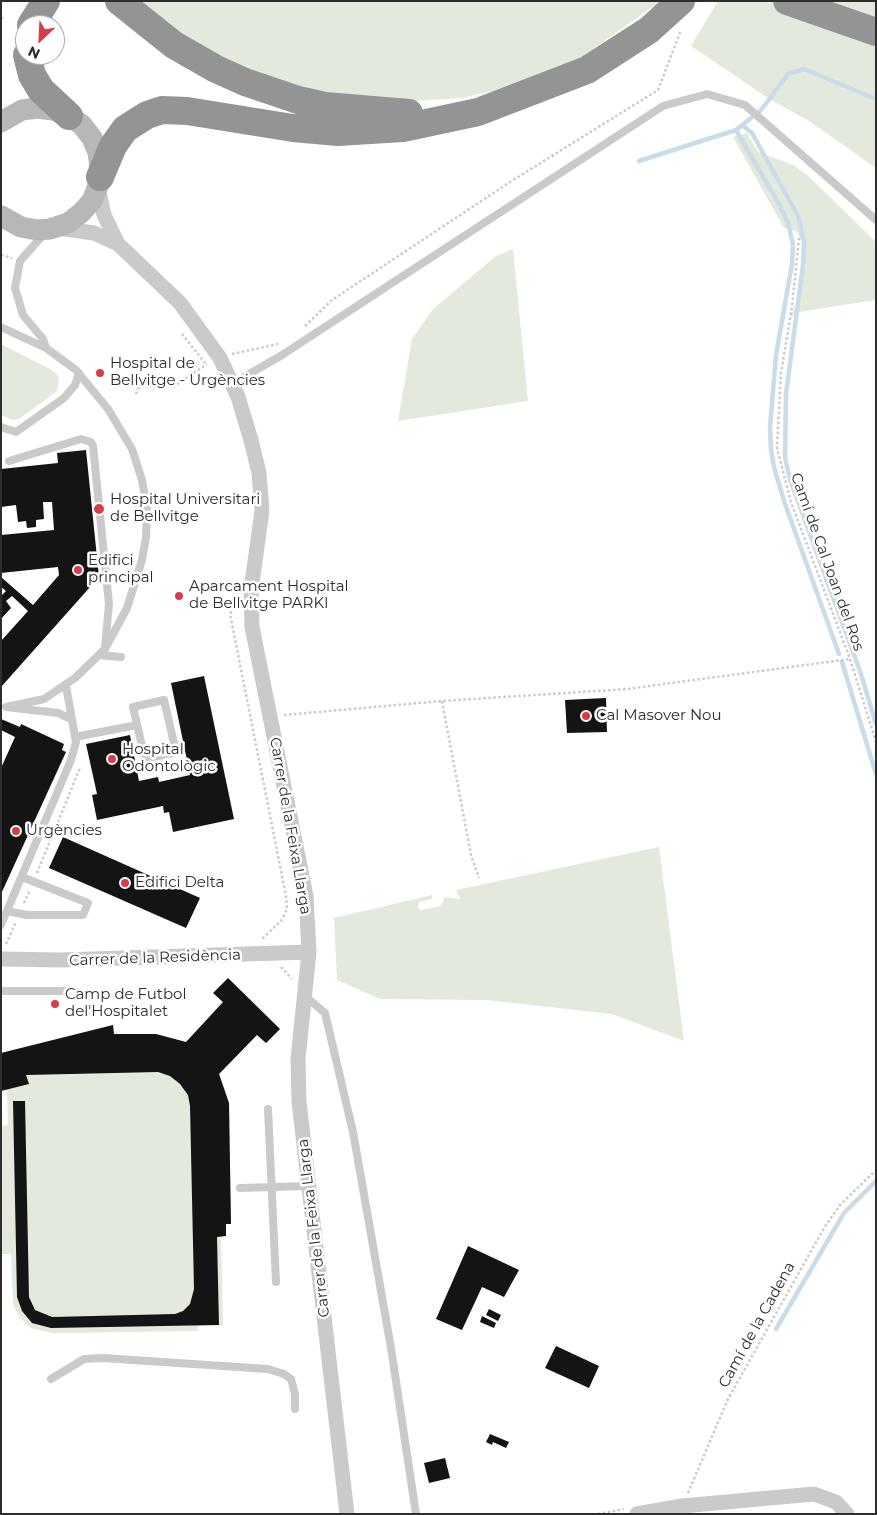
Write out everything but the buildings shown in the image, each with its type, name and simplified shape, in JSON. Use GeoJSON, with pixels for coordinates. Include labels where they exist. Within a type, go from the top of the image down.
{"type":"FeatureCollection","features":[{"type":"Feature","properties":{"kind":"highway"},"geometry":{"type":"LineString","coordinates":[[37,15],[46,1]]}},
{"type":"Feature","properties":{"kind":"highway"},"geometry":{"type":"LineString","coordinates":[[119,1],[153,30],[216,69],[298,100],[354,110],[411,113],[467,108],[506,100]]}},
{"type":"Feature","properties":{"kind":"highway"},"geometry":{"type":"LineString","coordinates":[[787,1],[876,32]]}},
{"type":"Feature","properties":{"kind":"highway"},"geometry":{"type":"LineString","coordinates":[[99,181],[113,146],[125,129],[147,115],[162,110],[187,111],[293,128],[359,131],[427,123],[478,112],[587,70],[649,30],[682,12]]}},
{"type":"Feature","properties":{"kind":"highway"},"geometry":{"type":"LineString","coordinates":[[30,65],[32,75],[41,90],[69,116]]}},
{"type":"Feature","properties":{"kind":"street"},"geometry":{"type":"LineString","coordinates":[[1,122],[22,110],[37,108],[54,110],[69,116],[82,125],[92,138],[98,152],[99,181],[92,201],[68,223],[37,230],[21,226],[1,216]]}},
{"type":"Feature","properties":{"kind":"street","name":"Carrer de la Feixa Llarga"},"geometry":{"type":"LineString","coordinates":[[99,181],[104,214],[118,244]]}},
{"type":"Feature","properties":{"kind":"street","name":"Carrer de la Feixa Llarga"},"geometry":{"type":"LineString","coordinates":[[52,228],[94,233],[118,244],[186,311],[220,358],[246,421],[261,492],[261,521],[251,590],[254,641],[304,888],[309,952],[297,1077],[347,1514]]}},
{"type":"Feature","properties":{"kind":"street","name":"Carrer de la Residència"},"geometry":{"type":"LineString","coordinates":[[1,959],[61,960],[309,952]]}},
{"type":"Feature","properties":{"kind":"street"},"geometry":{"type":"LineString","coordinates":[[637,1514],[682,1506],[814,1494],[836,1502],[847,1514]]}},
{"type":"Feature","properties":{"kind":"lane"},"geometry":{"type":"LineString","coordinates":[[232,384],[282,356],[663,106],[707,94],[745,105],[876,220]]}},
{"type":"Feature","properties":{"kind":"lane"},"geometry":{"type":"LineString","coordinates":[[46,348],[43,339],[23,315],[15,288],[20,260],[35,242],[52,228]]}},
{"type":"Feature","properties":{"kind":"lane"},"geometry":{"type":"LineString","coordinates":[[1,327],[46,348],[79,373],[108,409],[132,449],[142,480],[147,509],[146,537],[135,587],[118,626],[105,649],[66,686],[44,699],[4,707]]}},
{"type":"Feature","properties":{"kind":"lane"},"geometry":{"type":"LineString","coordinates":[[1,427],[16,432],[64,398],[75,385],[79,373]]}},
{"type":"Feature","properties":{"kind":"lane"},"geometry":{"type":"LineString","coordinates":[[8,461],[81,439],[91,442],[93,446],[109,604],[105,649]]}},
{"type":"Feature","properties":{"kind":"lane"},"geometry":{"type":"LineString","coordinates":[[99,655],[121,658]]}},
{"type":"Feature","properties":{"kind":"lane"},"geometry":{"type":"LineString","coordinates":[[1,925],[71,760],[75,737],[66,686]]}},
{"type":"Feature","properties":{"kind":"lane"},"geometry":{"type":"LineString","coordinates":[[164,700],[176,752],[144,759],[137,725],[132,707],[164,700]]}},
{"type":"Feature","properties":{"kind":"lane"},"geometry":{"type":"LineString","coordinates":[[4,707],[58,713],[71,719]]}},
{"type":"Feature","properties":{"kind":"lane"},"geometry":{"type":"LineString","coordinates":[[75,737],[137,725]]}},
{"type":"Feature","properties":{"kind":"lane"},"geometry":{"type":"LineString","coordinates":[[7,911],[27,915],[83,915],[88,903],[22,877]]}},
{"type":"Feature","properties":{"kind":"lane"},"geometry":{"type":"LineString","coordinates":[[1,991],[64,991]]}},
{"type":"Feature","properties":{"kind":"lane"},"geometry":{"type":"LineString","coordinates":[[306,996],[325,1013],[353,1132],[391,1348],[416,1514]]}},
{"type":"Feature","properties":{"kind":"lane"},"geometry":{"type":"LineString","coordinates":[[268,1109],[276,1282]]}},
{"type":"Feature","properties":{"kind":"lane"},"geometry":{"type":"LineString","coordinates":[[240,1188],[308,1186]]}},
{"type":"Feature","properties":{"kind":"lane"},"geometry":{"type":"LineString","coordinates":[[51,1379],[84,1359],[103,1358],[268,1369],[284,1374],[291,1379],[295,1394],[295,1409]]}},
{"type":"Feature","properties":{"kind":"path"},"geometry":{"type":"LineString","coordinates":[[301,330],[332,300],[510,182],[658,90],[682,12]]}},
{"type":"Feature","properties":{"kind":"path","name":"Camí de Cal Joan del Ros"},"geometry":{"type":"LineString","coordinates":[[798,238],[792,307],[780,373],[777,448],[791,502],[850,659],[876,742]]}},
{"type":"Feature","properties":{"kind":"path"},"geometry":{"type":"LineString","coordinates":[[1,255],[15,259]]}},
{"type":"Feature","properties":{"kind":"path"},"geometry":{"type":"LineString","coordinates":[[173,387],[190,373],[206,364],[182,334]]}},
{"type":"Feature","properties":{"kind":"path"},"geometry":{"type":"LineString","coordinates":[[228,355],[268,347],[284,341]]}},
{"type":"Feature","properties":{"kind":"path"},"geometry":{"type":"LineString","coordinates":[[136,394],[139,386],[145,384],[154,390]]}},
{"type":"Feature","properties":{"kind":"path","name":"Carrer de la Feixa Llarga"},"geometry":{"type":"LineString","coordinates":[[234,607],[230,614],[286,896],[286,909],[281,921],[260,941]]}},
{"type":"Feature","properties":{"kind":"path"},"geometry":{"type":"LineString","coordinates":[[270,716],[442,701],[627,689],[850,659]]}},
{"type":"Feature","properties":{"kind":"path"},"geometry":{"type":"LineString","coordinates":[[442,701],[471,855],[479,878]]}},
{"type":"Feature","properties":{"kind":"path","name":"Camí de la Cadena"},"geometry":{"type":"LineString","coordinates":[[682,1506],[728,1399],[824,1228],[840,1205],[876,1170]]}},
{"type":"Feature","properties":{"kind":"shaded area"},"geometry":{"type":"Polygon","coordinates":[[[133,1],[666,1],[651,8],[593,49],[593,53],[518,85],[462,98],[399,102],[306,91],[204,52],[133,1]]]}},
{"type":"Feature","properties":{"kind":"shaded area"},"geometry":{"type":"Polygon","coordinates":[[[718,1],[876,1],[876,168],[809,121],[771,100],[691,46],[718,1]]]}},
{"type":"Feature","properties":{"kind":"shaded area"},"geometry":{"type":"Polygon","coordinates":[[[747,133],[758,152],[793,165],[807,175],[876,242],[876,300],[798,312],[790,318],[799,298],[802,242],[797,232],[784,228],[733,137],[747,133]]]}},
{"type":"Feature","properties":{"kind":"shaded area"},"geometry":{"type":"Polygon","coordinates":[[[513,249],[528,401],[398,421],[412,339],[433,309],[496,256],[513,249]]]}},
{"type":"Feature","properties":{"kind":"shaded area"},"geometry":{"type":"Polygon","coordinates":[[[1,344],[50,369],[57,374],[59,380],[57,391],[19,419],[13,420],[1,415],[1,344]]]}},
{"type":"Feature","properties":{"kind":"shaded area"},"geometry":{"type":"Polygon","coordinates":[[[659,847],[684,1041],[612,1014],[487,1000],[380,999],[337,980],[334,918],[432,895],[432,899],[419,902],[418,908],[421,910],[437,907],[442,905],[444,897],[460,899],[456,890],[659,847]]]}},
{"type":"Feature","properties":{"kind":"shaded area"},"geometry":{"type":"Polygon","coordinates":[[[228,978],[280,1029],[266,1043],[256,1035],[220,1074],[229,1103],[231,1224],[226,1224],[226,1236],[221,1237],[223,1325],[198,1326],[198,1331],[52,1333],[31,1328],[20,1318],[13,1305],[11,1254],[1,1254],[1,1126],[8,1125],[7,1090],[1,1091],[1,1053],[113,1025],[114,1034],[156,1034],[186,1042],[223,1003],[213,993],[228,978]]]}},
{"type":"Feature","properties":{"kind":"waterway"},"geometry":{"type":"LineString","coordinates":[[639,161],[736,130],[761,110],[789,73],[804,69],[876,99]]}},
{"type":"Feature","properties":{"kind":"waterway"},"geometry":{"type":"LineString","coordinates":[[742,125],[752,133],[798,216],[801,228],[804,242],[803,265],[786,394],[785,458],[790,479],[861,674],[876,724]]}},
{"type":"Feature","properties":{"kind":"waterway"},"geometry":{"type":"LineString","coordinates":[[736,130],[779,204],[788,223],[793,244],[792,264],[776,355],[770,427],[771,450],[784,501],[839,654]]}},
{"type":"Feature","properties":{"kind":"waterway"},"geometry":{"type":"LineString","coordinates":[[842,662],[876,774]]}},
{"type":"Feature","properties":{"kind":"waterway"},"geometry":{"type":"LineString","coordinates":[[776,1329],[844,1213],[876,1181]]}},
{"type":"Feature","properties":{"kind":"place","name":"Hospital de Bellvitge - Urgències"},"geometry":{"type":"Point","coordinates":[100,373]}},
{"type":"Feature","properties":{"kind":"place","name":"Hospital Universitari de Bellvitge"},"geometry":{"type":"Point","coordinates":[99,509]}},
{"type":"Feature","properties":{"kind":"place","name":"Edifici principal"},"geometry":{"type":"Point","coordinates":[78,570]}},
{"type":"Feature","properties":{"kind":"place","name":"Aparcament Hospital de Bellvitge PARKI"},"geometry":{"type":"Point","coordinates":[179,596]}},
{"type":"Feature","properties":{"kind":"place","name":"Cal Masover Nou"},"geometry":{"type":"Point","coordinates":[586,716]}},
{"type":"Feature","properties":{"kind":"place","name":"Hospital Odontològic"},"geometry":{"type":"Point","coordinates":[112,759]}},
{"type":"Feature","properties":{"kind":"place","name":"Urgències"},"geometry":{"type":"Point","coordinates":[16,831]}},
{"type":"Feature","properties":{"kind":"place","name":"Edifici Delta"},"geometry":{"type":"Point","coordinates":[125,883]}},
{"type":"Feature","properties":{"kind":"place","name":"Camp de Futbol del'Hospitalet"},"geometry":{"type":"Point","coordinates":[55,1004]}}]}
